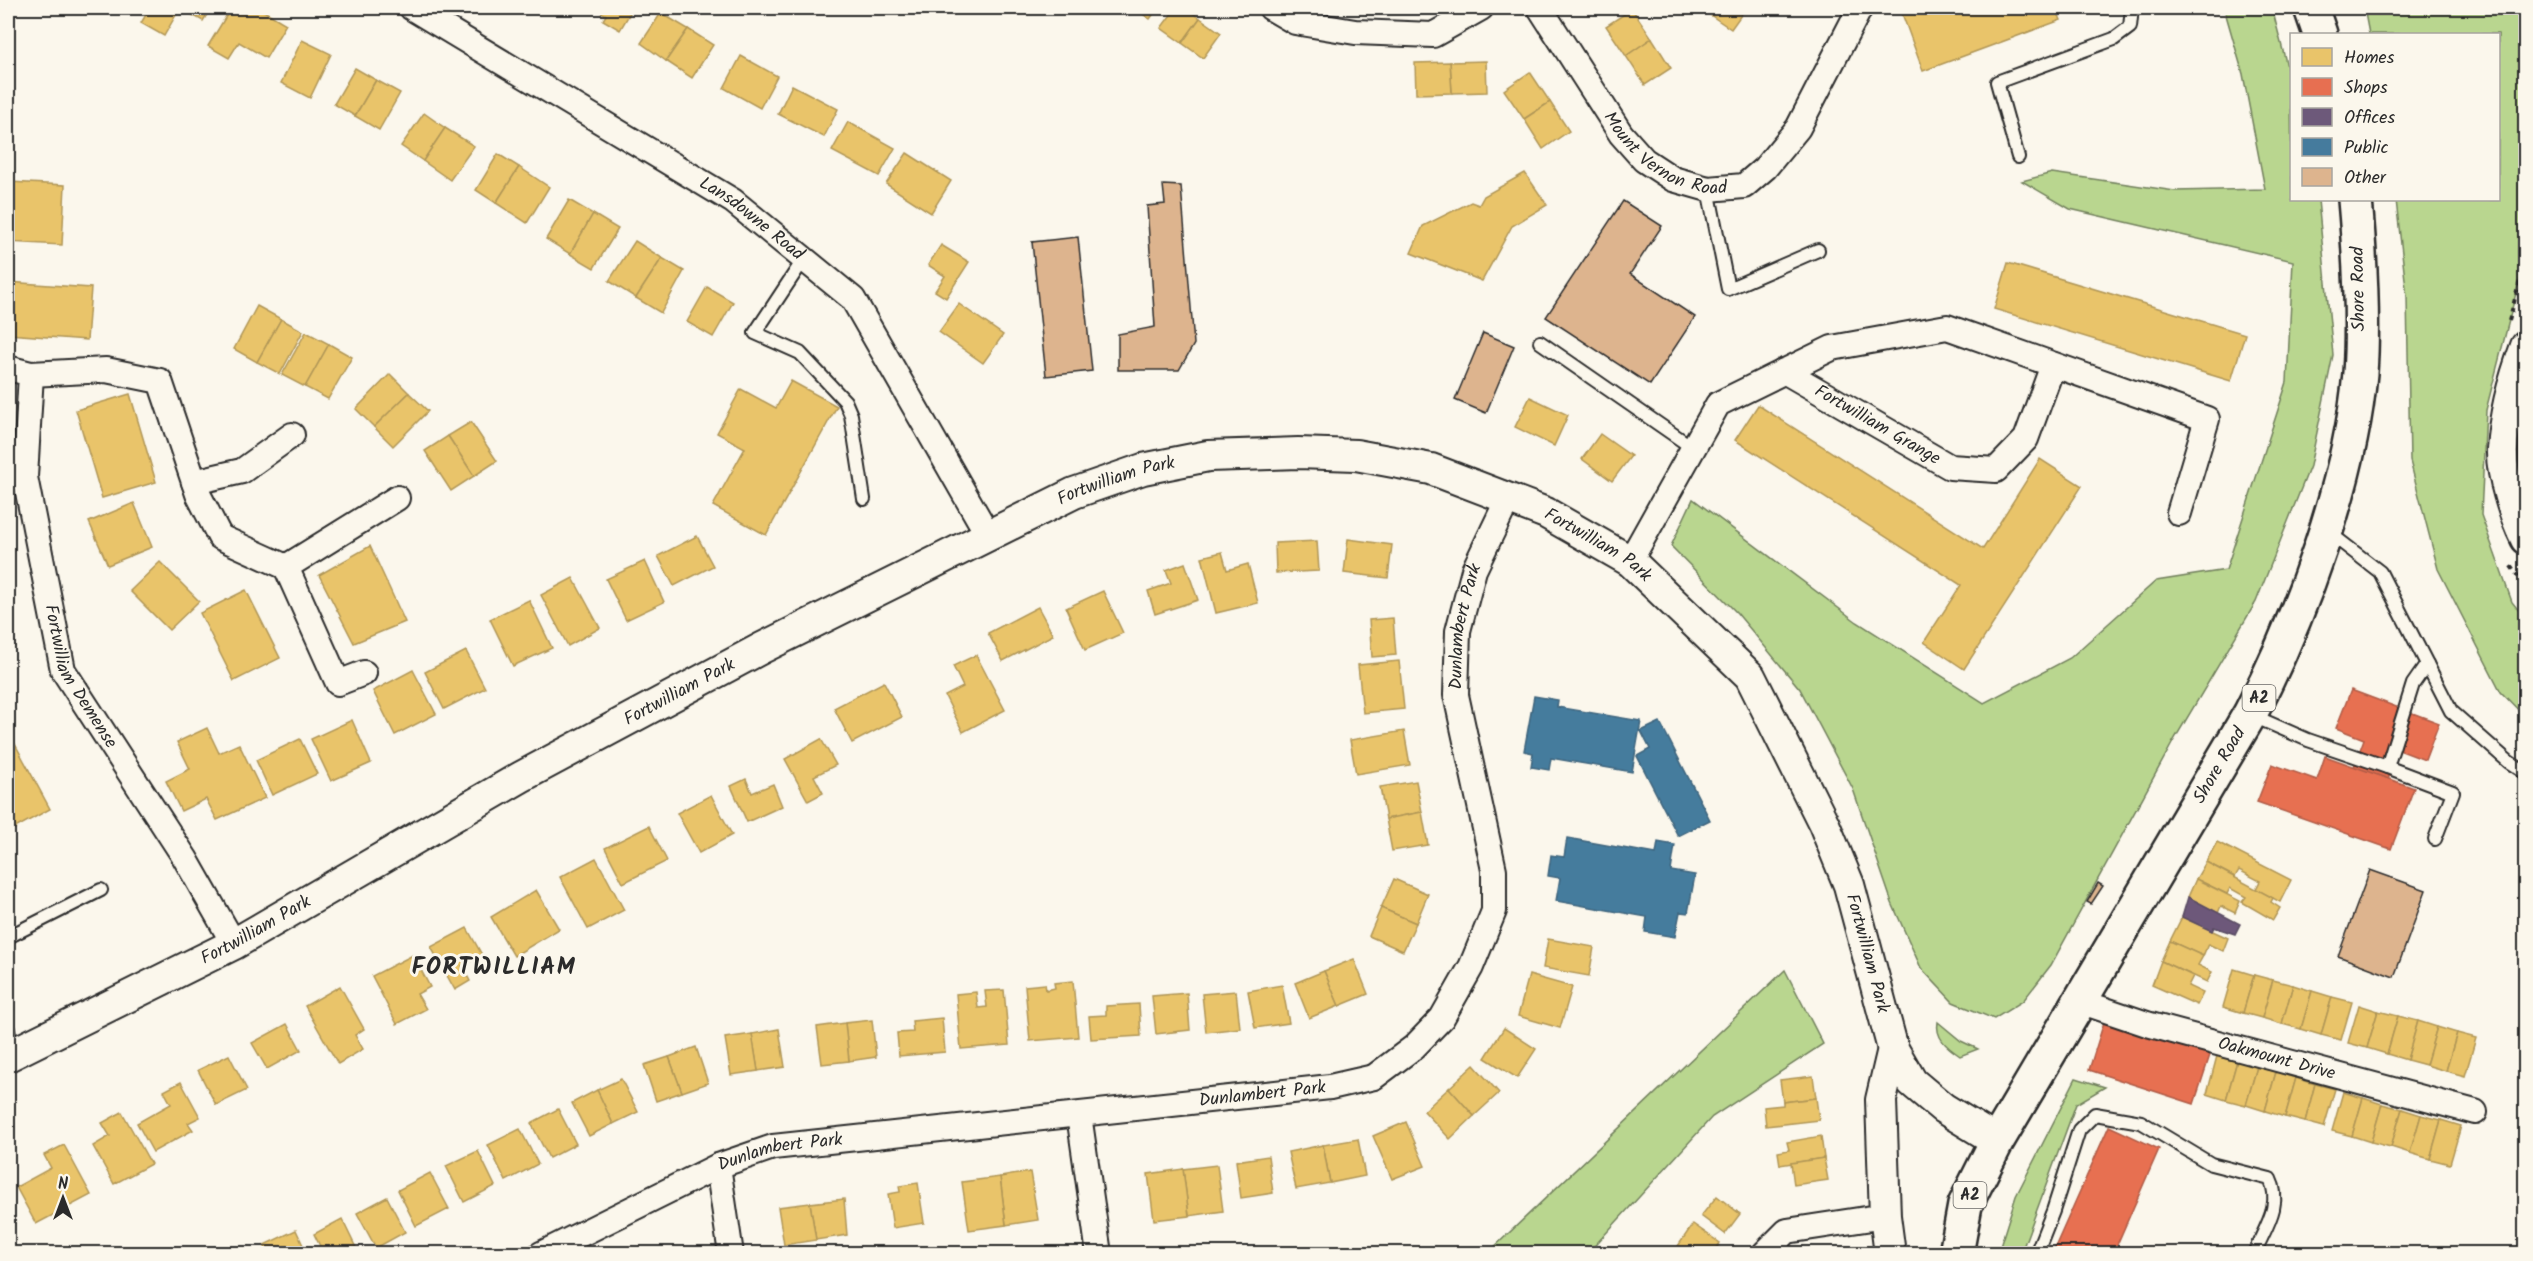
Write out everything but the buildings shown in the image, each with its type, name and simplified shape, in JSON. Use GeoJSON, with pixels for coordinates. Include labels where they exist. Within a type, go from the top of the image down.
{"type":"FeatureCollection","features":[{"type":"Feature","properties":{"kind":"main road"},"geometry":{"type":"LineString","coordinates":[[2311,8],[2320,33]]}},
{"type":"Feature","properties":{"kind":"main road","name":"Shore Road"},"geometry":{"type":"LineString","coordinates":[[1956,1254],[1965,1205],[1996,1141],[2250,714],[2274,669],[2325,530],[2350,440],[2360,372],[2355,201]]}},
{"type":"Feature","properties":{"kind":"street","name":"Lansdowne Road"},"geometry":{"type":"LineString","coordinates":[[412,8],[733,201],[853,299],[988,535]]}},
{"type":"Feature","properties":{"kind":"street"},"geometry":{"type":"LineString","coordinates":[[1271,8],[1295,22],[1345,31],[1433,35],[1481,8]]}},
{"type":"Feature","properties":{"kind":"street","name":"Mount Vernon Road"},"geometry":{"type":"LineString","coordinates":[[1540,8],[1621,134],[1644,160],[1673,179],[1708,189],[1744,186],[1765,168],[1798,128],[1860,8]]}},
{"type":"Feature","properties":{"kind":"street","name":"Fortwilliam Grange"},"geometry":{"type":"LineString","coordinates":[[1630,561],[1718,404],[1833,348],[1947,327],[2208,419],[2179,513]]}},
{"type":"Feature","properties":{"kind":"street"},"geometry":{"type":"LineString","coordinates":[[2526,346],[2513,386],[2502,451],[2518,524],[2526,539]]}},
{"type":"Feature","properties":{"kind":"street","name":"Fortwilliam Grange"},"geometry":{"type":"LineString","coordinates":[[1784,371],[1950,467],[1996,470],[2026,440],[2053,365]]}},
{"type":"Feature","properties":{"kind":"street"},"geometry":{"type":"LineString","coordinates":[[8,368],[31,374],[106,370],[160,381],[194,482],[220,537],[286,567],[338,683],[364,674]]}},
{"type":"Feature","properties":{"kind":"street","name":"Fortwilliam Demense"},"geometry":{"type":"LineString","coordinates":[[31,374],[25,477],[63,670],[185,858],[234,944]]}},
{"type":"Feature","properties":{"kind":"street"},"geometry":{"type":"LineString","coordinates":[[194,482],[242,471],[291,435]]}},
{"type":"Feature","properties":{"kind":"street","name":"Fortwilliam Park"},"geometry":{"type":"LineString","coordinates":[[9,1046],[234,944],[532,771],[762,648],[1074,493],[1143,469],[1208,456],[1298,453],[1356,455],[1431,469],[1546,513],[1630,561],[1750,676],[1824,824],[1849,885],[1893,1049],[1912,1082],[1943,1108],[1996,1141]]}},
{"type":"Feature","properties":{"kind":"street"},"geometry":{"type":"LineString","coordinates":[[286,567],[397,498]]}},
{"type":"Feature","properties":{"kind":"street","name":"Dunlambert Park"},"geometry":{"type":"LineString","coordinates":[[541,1254],[718,1166],[773,1147],[1330,1087],[1374,1077],[1414,1047],[1442,1018],[1471,967],[1494,911],[1494,870],[1456,695],[1458,632],[1474,570],[1508,499]]}},
{"type":"Feature","properties":{"kind":"street","name":"Oakmount Drive"},"geometry":{"type":"LineString","coordinates":[[2079,1001],[2146,1024],[2475,1112]]}},
{"type":"Feature","properties":{"kind":"street"},"geometry":{"type":"LineString","coordinates":[[1890,1254],[1885,1216],[1881,1100],[1893,1049]]}},
{"type":"Feature","properties":{"kind":"street"},"geometry":{"type":"LineString","coordinates":[[1079,1115],[1099,1254]]}},
{"type":"Feature","properties":{"kind":"street"},"geometry":{"type":"LineString","coordinates":[[718,1166],[731,1254]]}},
{"type":"Feature","properties":{"kind":"street"},"geometry":{"type":"LineString","coordinates":[[1764,1254],[1787,1231],[1885,1216]]}},
{"type":"Feature","properties":{"kind":"lane"},"geometry":{"type":"LineString","coordinates":[[2018,157],[1997,82],[2114,39],[2130,27],[2132,8]]}},
{"type":"Feature","properties":{"kind":"lane"},"geometry":{"type":"LineString","coordinates":[[1708,189],[1728,289],[1818,250]]}},
{"type":"Feature","properties":{"kind":"lane"},"geometry":{"type":"LineString","coordinates":[[804,259],[755,333],[800,353],[845,401],[851,415],[864,499]]}},
{"type":"Feature","properties":{"kind":"lane"},"geometry":{"type":"LineString","coordinates":[[1540,342],[1693,448]]}},
{"type":"Feature","properties":{"kind":"lane"},"geometry":{"type":"LineString","coordinates":[[2325,530],[2380,572],[2451,711],[2509,762],[2526,772]]}},
{"type":"Feature","properties":{"kind":"lane"},"geometry":{"type":"LineString","coordinates":[[2387,767],[2413,684],[2427,664]]}},
{"type":"Feature","properties":{"kind":"lane"},"geometry":{"type":"LineString","coordinates":[[2250,714],[2308,740],[2453,792],[2434,839]]}},
{"type":"Feature","properties":{"kind":"lane"},"geometry":{"type":"LineString","coordinates":[[8,937],[101,890]]}},
{"type":"Feature","properties":{"kind":"lane"},"geometry":{"type":"LineString","coordinates":[[2036,1254],[2053,1211],[2079,1130],[2095,1114],[2141,1122],[2211,1164],[2271,1179],[2276,1192],[2274,1208],[2253,1254]]}},
{"type":"Feature","properties":{"kind":"green space"},"geometry":{"type":"Polygon","coordinates":[[[2224,8],[2272,8],[2290,78],[2290,201],[2318,201],[2333,355],[2310,466],[2256,602],[2174,740],[2051,965],[2023,1001],[1994,1019],[1953,1002],[1921,968],[1892,903],[1853,789],[1800,689],[1737,613],[1671,546],[1693,499],[1857,622],[1984,703],[2070,658],[2156,581],[2226,570],[2287,382],[2293,261],[2070,209],[2022,181],[2052,173],[2175,191],[2265,189],[2243,74],[2224,8]]]}},
{"type":"Feature","properties":{"kind":"green space"},"geometry":{"type":"Polygon","coordinates":[[[2364,8],[2525,8],[2525,258],[2486,410],[2481,515],[2512,602],[2525,618],[2525,717],[2501,692],[2438,569],[2410,461],[2407,297],[2396,201],[2500,201],[2500,33],[2369,33],[2364,8]]]}},
{"type":"Feature","properties":{"kind":"green space"},"geometry":{"type":"Polygon","coordinates":[[[1785,970],[1823,1044],[1712,1117],[1588,1253],[1488,1253],[1785,970]]]}},
{"type":"Feature","properties":{"kind":"green space"},"geometry":{"type":"Polygon","coordinates":[[[1938,1022],[1961,1041],[1978,1049],[1960,1056],[1940,1037],[1938,1022]]]}},
{"type":"Feature","properties":{"kind":"green space"},"geometry":{"type":"Polygon","coordinates":[[[2076,1078],[2105,1087],[2076,1104],[2021,1253],[1998,1253],[2016,1196],[2076,1078]]]}},
{"type":"Feature","properties":{"kind":"district","name":"FORTWILLIAM"},"geometry":{"type":"Point","coordinates":[494,967]}}]}
